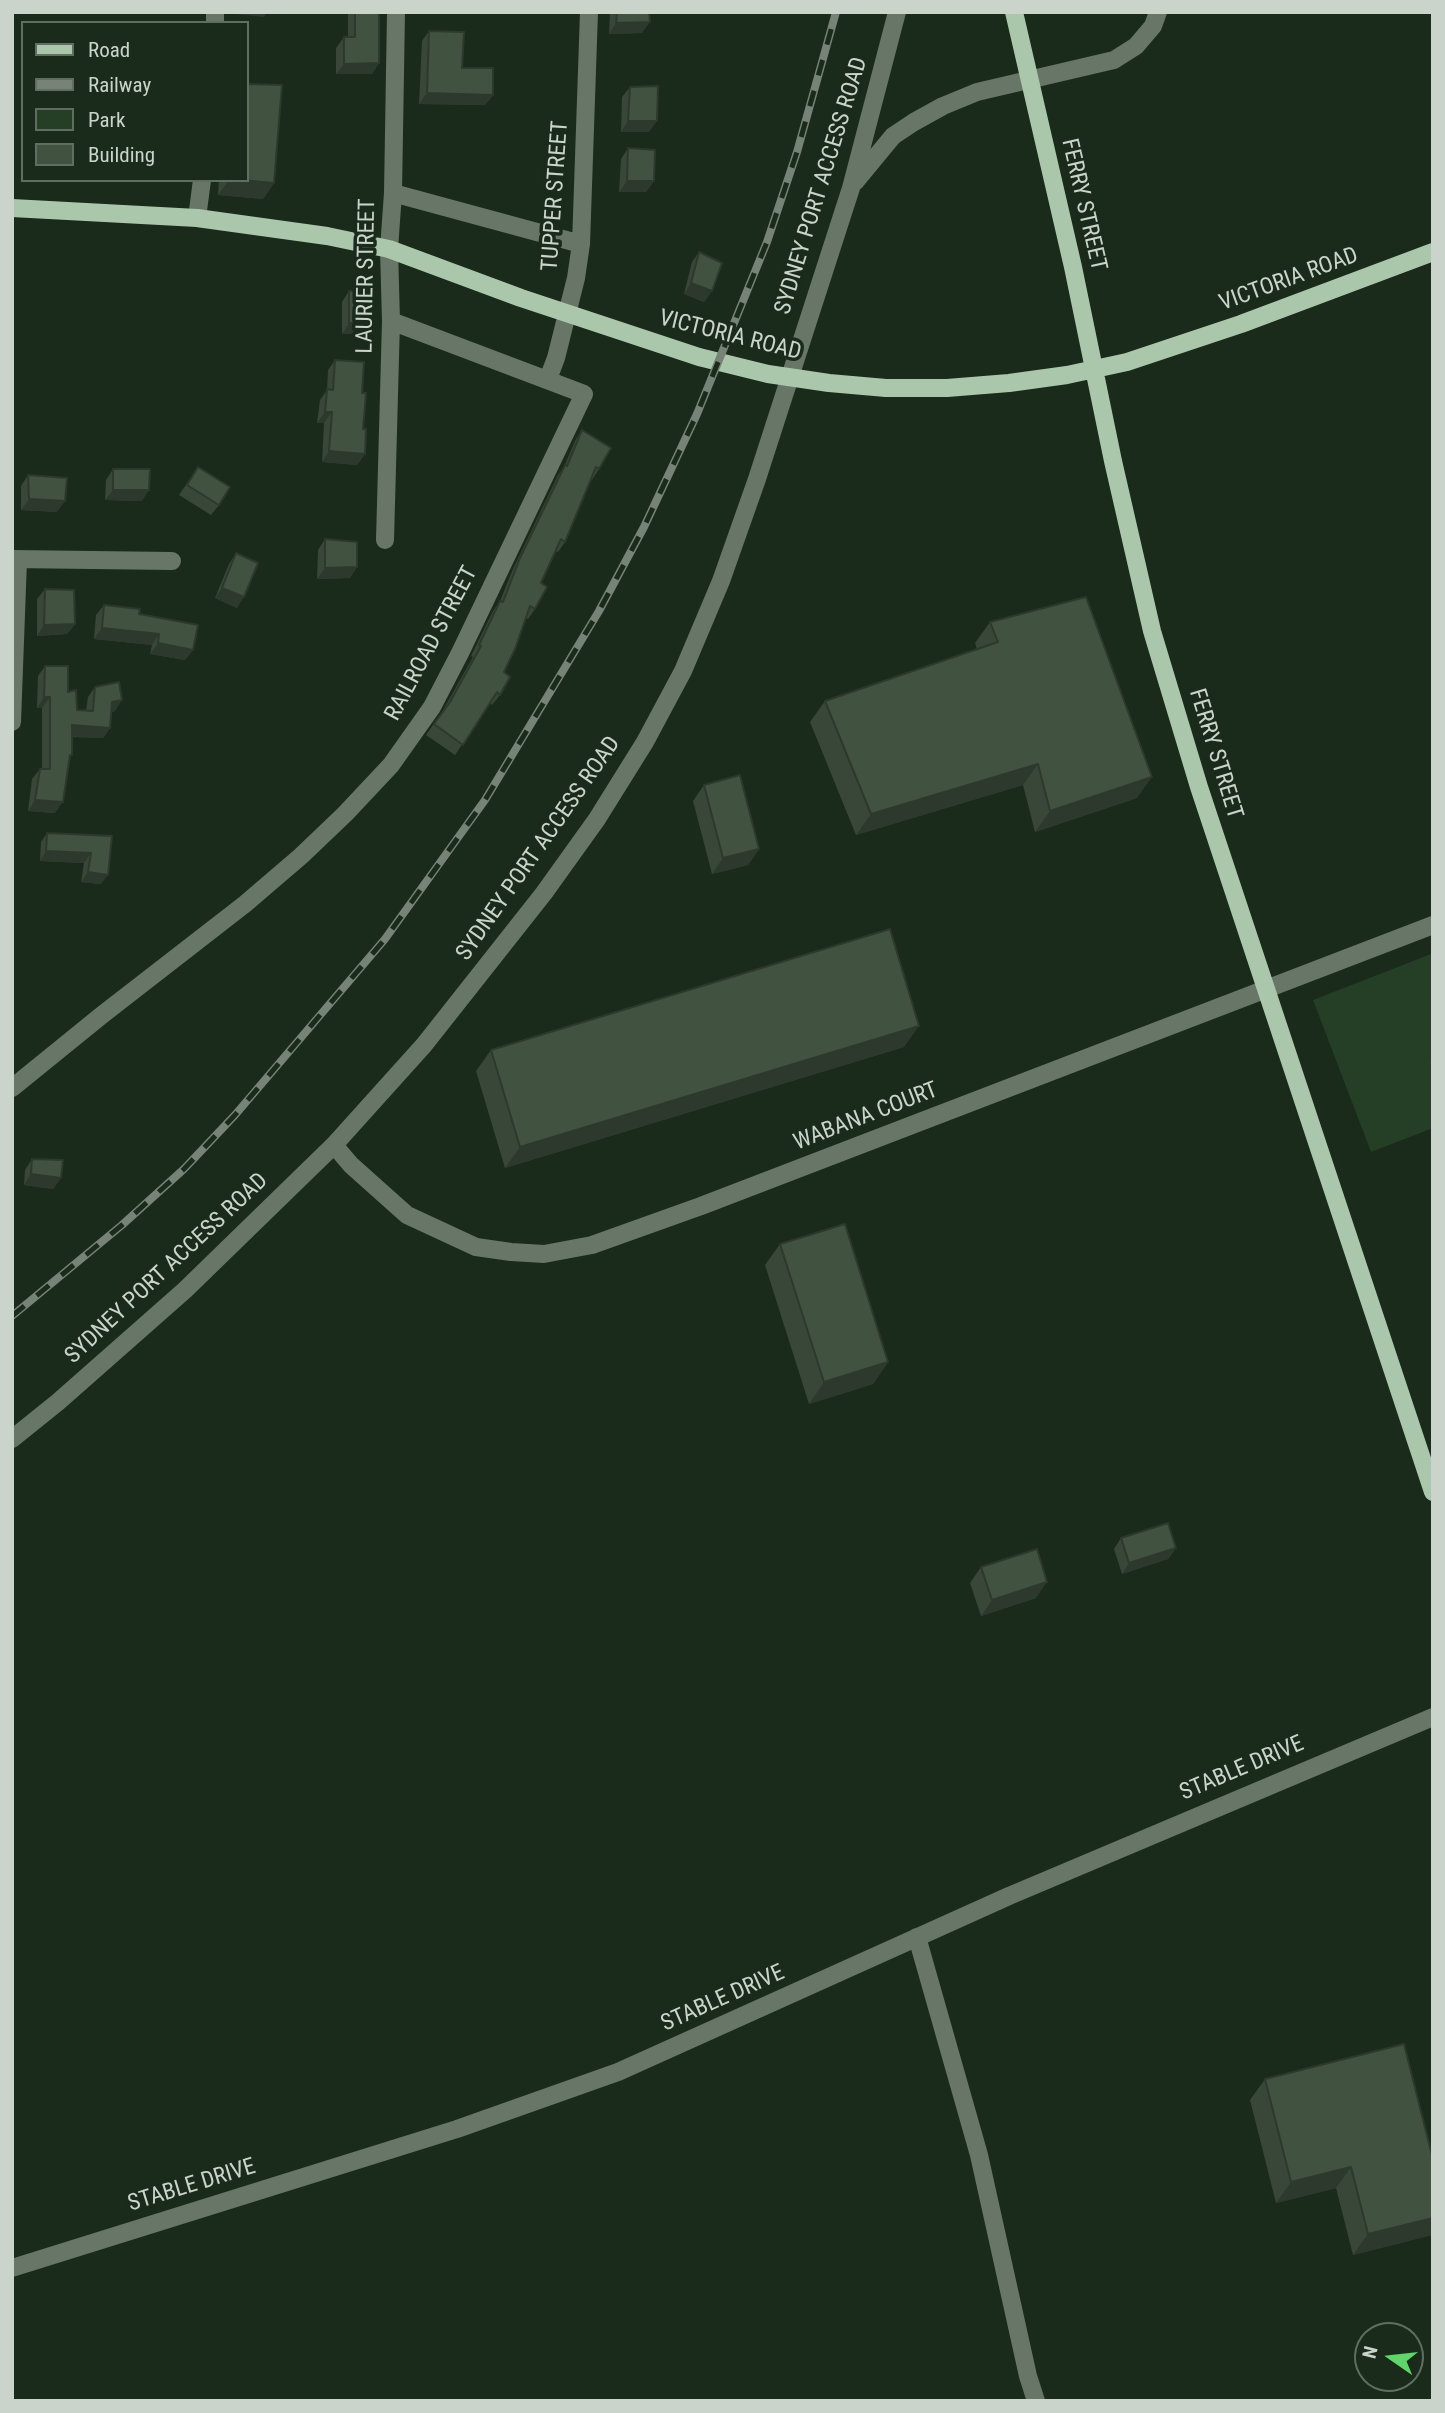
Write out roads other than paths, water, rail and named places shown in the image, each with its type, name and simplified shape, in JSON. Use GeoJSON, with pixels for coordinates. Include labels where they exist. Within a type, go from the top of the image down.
{"type":"FeatureCollection","features":[{"type":"Feature","properties":{"kind":"main road","name":"FERRY STREET"},"geometry":{"type":"LineString","coordinates":[[1014,12],[1152,631],[1199,788],[1433,1492]]}},
{"type":"Feature","properties":{"kind":"main road","name":"VICTORIA ROAD"},"geometry":{"type":"LineString","coordinates":[[12,208],[198,218],[327,236],[388,249],[646,341],[768,374],[887,388],[984,385],[1066,375],[1127,362],[1241,324],[1433,252]]}},
{"type":"Feature","properties":{"kind":"street","name":"LAURIER STREET"},"geometry":{"type":"LineString","coordinates":[[385,540],[391,321],[388,249],[393,193],[396,12]]}},
{"type":"Feature","properties":{"kind":"street","name":"TUPPER STREET"},"geometry":{"type":"LineString","coordinates":[[548,379],[576,278],[581,244],[589,12]]}},
{"type":"Feature","properties":{"kind":"street","name":"SYDNEY PORT ACCESS ROAD"},"geometry":{"type":"LineString","coordinates":[[12,1439],[185,1290],[334,1145],[424,1045],[544,893],[597,819],[645,743],[683,671],[720,581],[757,479],[851,188],[897,12]]}},
{"type":"Feature","properties":{"kind":"street"},"geometry":{"type":"LineString","coordinates":[[851,188],[893,136],[914,122],[977,92],[1114,60],[1136,46],[1153,26],[1158,12]]}},
{"type":"Feature","properties":{"kind":"street"},"geometry":{"type":"LineString","coordinates":[[198,218],[202,182]]}},
{"type":"Feature","properties":{"kind":"street"},"geometry":{"type":"LineString","coordinates":[[393,193],[581,244]]}},
{"type":"Feature","properties":{"kind":"street","name":"RAILROAD STREET"},"geometry":{"type":"LineString","coordinates":[[12,1088],[245,904],[319,839],[391,765],[432,707],[460,653],[584,394],[391,321]]}},
{"type":"Feature","properties":{"kind":"street"},"geometry":{"type":"LineString","coordinates":[[12,722],[15,560],[172,561]]}},
{"type":"Feature","properties":{"kind":"street","name":"WABANA COURT"},"geometry":{"type":"LineString","coordinates":[[334,1145],[351,1166],[407,1215],[445,1235],[476,1247],[499,1251],[544,1254],[592,1245],[701,1206],[1433,925]]}},
{"type":"Feature","properties":{"kind":"street","name":"STABLE DRIVE"},"geometry":{"type":"LineString","coordinates":[[12,2268],[457,2129],[606,2077],[1136,1841],[1433,1717]]}},
{"type":"Feature","properties":{"kind":"street"},"geometry":{"type":"LineString","coordinates":[[917,1937],[979,2155],[1028,2376],[1036,2401]]}},
{"type":"Feature","properties":{"kind":"railway"},"geometry":{"type":"LineString","coordinates":[[12,1316],[122,1225],[184,1169],[235,1115],[385,939],[485,800],[599,611],[644,527],[697,414],[767,242],[797,152],[836,12]]}}]}
